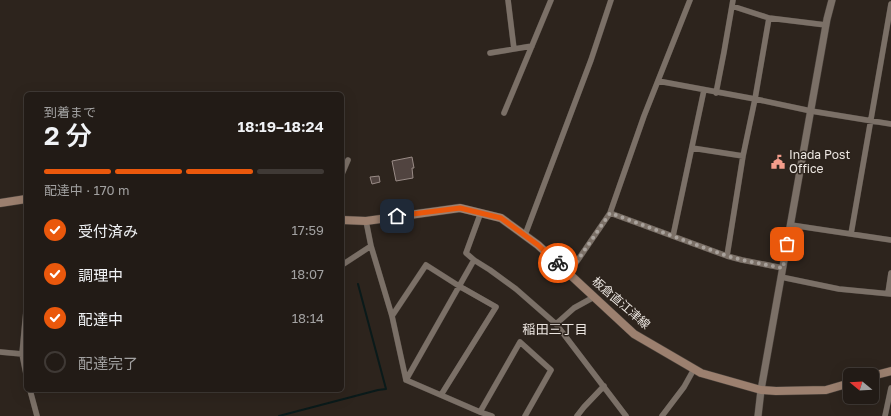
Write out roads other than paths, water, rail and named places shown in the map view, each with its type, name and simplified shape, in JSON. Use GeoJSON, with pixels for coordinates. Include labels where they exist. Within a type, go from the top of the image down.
{"type":"FeatureCollection","features":[{"type":"Feature","properties":{"kind":"main road"},"geometry":{"type":"LineString","coordinates":[[0,203],[24,199]]}},
{"type":"Feature","properties":{"kind":"main road","name":"板倉直江津線"},"geometry":{"type":"LineString","coordinates":[[344,220],[366,221],[460,208],[501,218],[538,245],[634,334],[701,373],[762,390],[826,390],[843,385]]}},
{"type":"Feature","properties":{"kind":"main road"},"geometry":{"type":"LineString","coordinates":[[879,374],[891,371]]}},
{"type":"Feature","properties":{"kind":"street"},"geometry":{"type":"LineString","coordinates":[[508,0],[514,49]]}},
{"type":"Feature","properties":{"kind":"street"},"geometry":{"type":"LineString","coordinates":[[504,113],[551,0]]}},
{"type":"Feature","properties":{"kind":"street"},"geometry":{"type":"LineString","coordinates":[[525,235],[611,0]]}},
{"type":"Feature","properties":{"kind":"street"},"geometry":{"type":"LineString","coordinates":[[569,273],[610,213],[658,81],[690,0]]}},
{"type":"Feature","properties":{"kind":"street"},"geometry":{"type":"LineString","coordinates":[[758,416],[781,277],[826,25],[832,0]]}},
{"type":"Feature","properties":{"kind":"street"},"geometry":{"type":"LineString","coordinates":[[716,93],[733,3],[769,18],[826,25]]}},
{"type":"Feature","properties":{"kind":"street"},"geometry":{"type":"LineString","coordinates":[[851,234],[871,121],[889,32],[891,4]]}},
{"type":"Feature","properties":{"kind":"street"},"geometry":{"type":"LineString","coordinates":[[727,256],[743,156],[755,99],[769,18]]}},
{"type":"Feature","properties":{"kind":"street"},"geometry":{"type":"LineString","coordinates":[[490,53],[532,46]]}},
{"type":"Feature","properties":{"kind":"street"},"geometry":{"type":"LineString","coordinates":[[658,81],[811,111],[891,124]]}},
{"type":"Feature","properties":{"kind":"street"},"geometry":{"type":"LineString","coordinates":[[673,236],[704,90]]}},
{"type":"Feature","properties":{"kind":"street"},"geometry":{"type":"LineString","coordinates":[[692,148],[743,156]]}},
{"type":"Feature","properties":{"kind":"street"},"geometry":{"type":"LineString","coordinates":[[344,169],[348,160]]}},
{"type":"Feature","properties":{"kind":"street"},"geometry":{"type":"LineString","coordinates":[[481,212],[466,253],[521,294],[556,324],[626,416]]}},
{"type":"Feature","properties":{"kind":"street"},"geometry":{"type":"LineString","coordinates":[[610,213],[727,256],[783,268]]}},
{"type":"Feature","properties":{"kind":"street"},"geometry":{"type":"LineString","coordinates":[[366,221],[371,246],[392,316],[406,380]]}},
{"type":"Feature","properties":{"kind":"street"},"geometry":{"type":"LineString","coordinates":[[791,225],[891,240]]}},
{"type":"Feature","properties":{"kind":"street"},"geometry":{"type":"LineString","coordinates":[[344,264],[371,246]]}},
{"type":"Feature","properties":{"kind":"street"},"geometry":{"type":"LineString","coordinates":[[406,380],[474,260]]}},
{"type":"Feature","properties":{"kind":"street"},"geometry":{"type":"LineString","coordinates":[[392,316],[426,265],[496,307],[441,395]]}},
{"type":"Feature","properties":{"kind":"street"},"geometry":{"type":"LineString","coordinates":[[781,277],[839,289],[889,293],[891,273]]}},
{"type":"Feature","properties":{"kind":"street"},"geometry":{"type":"LineString","coordinates":[[556,324],[574,308],[594,296]]}},
{"type":"Feature","properties":{"kind":"street"},"geometry":{"type":"LineString","coordinates":[[24,332],[22,354],[24,365]]}},
{"type":"Feature","properties":{"kind":"street"},"geometry":{"type":"LineString","coordinates":[[480,412],[520,342],[551,370],[525,416]]}},
{"type":"Feature","properties":{"kind":"street"},"geometry":{"type":"LineString","coordinates":[[0,352],[22,354]]}},
{"type":"Feature","properties":{"kind":"street"},"geometry":{"type":"LineString","coordinates":[[662,416],[684,386],[694,369]]}},
{"type":"Feature","properties":{"kind":"street"},"geometry":{"type":"LineString","coordinates":[[406,380],[492,416]]}},
{"type":"Feature","properties":{"kind":"street"},"geometry":{"type":"LineString","coordinates":[[577,416],[604,386]]}},
{"type":"Feature","properties":{"kind":"street"},"geometry":{"type":"LineString","coordinates":[[886,416],[891,388]]}},
{"type":"Feature","properties":{"kind":"street"},"geometry":{"type":"LineString","coordinates":[[31,392],[37,416]]}},
{"type":"Feature","properties":{"kind":"waterway"},"geometry":{"type":"LineString","coordinates":[[279,416],[386,389],[358,284]]}},
{"type":"Feature","properties":{"kind":"place","name":"Inada Post Office"},"geometry":{"type":"Point","coordinates":[778,162]}},
{"type":"Feature","properties":{"kind":"district","name":"稲田三丁目"},"geometry":{"type":"Point","coordinates":[555,329]}}]}
